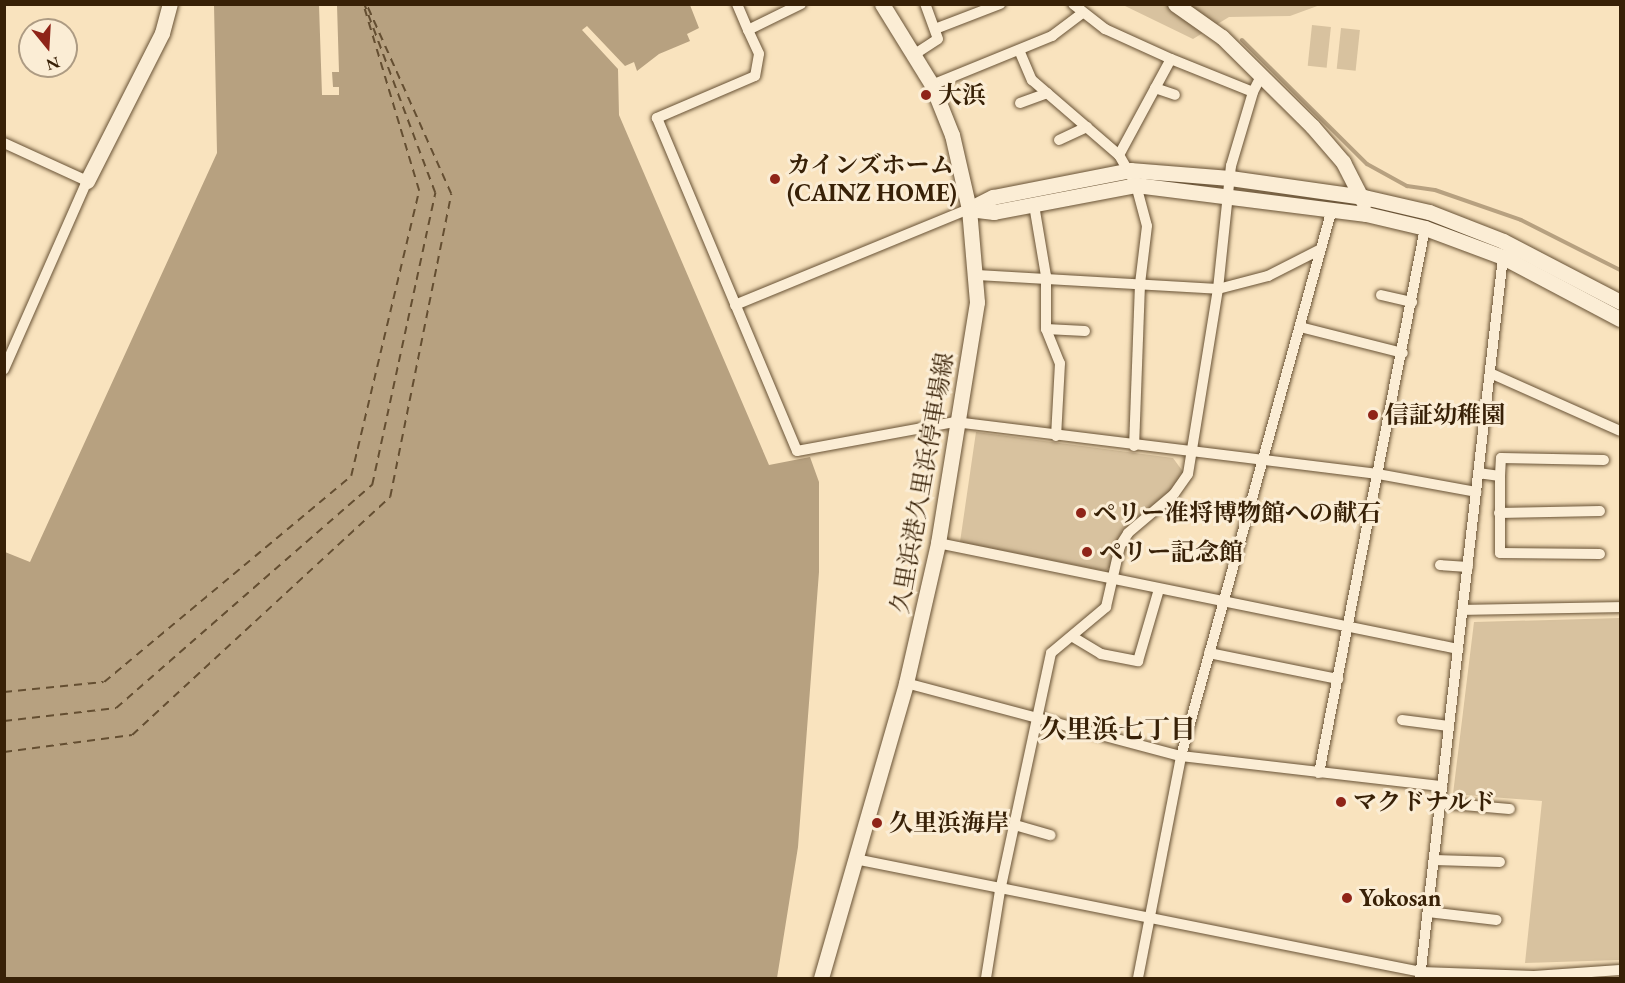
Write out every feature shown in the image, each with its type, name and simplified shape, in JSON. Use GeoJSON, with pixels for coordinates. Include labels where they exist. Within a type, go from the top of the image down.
{"type":"FeatureCollection","features":[{"type":"Feature","properties":{"kind":"street"},"geometry":{"type":"LineString","coordinates":[[4,369],[87,181],[159,38],[170,4]]}},
{"type":"Feature","properties":{"kind":"street"},"geometry":{"type":"LineString","coordinates":[[738,4],[759,54],[755,76],[657,118],[797,451],[955,422],[1263,462],[1378,474],[1476,492]]}},
{"type":"Feature","properties":{"kind":"street"},"geometry":{"type":"LineString","coordinates":[[748,30],[801,4]]}},
{"type":"Feature","properties":{"kind":"street","name":"久里浜港久里浜停車場線"},"geometry":{"type":"LineString","coordinates":[[821,978],[906,683],[938,543],[955,422],[974,330],[977,275],[969,209],[952,135],[932,85],[915,54],[882,4]]}},
{"type":"Feature","properties":{"kind":"street"},"geometry":{"type":"LineString","coordinates":[[915,54],[938,39],[925,4]]}},
{"type":"Feature","properties":{"kind":"street"},"geometry":{"type":"LineString","coordinates":[[935,29],[1000,4]]}},
{"type":"Feature","properties":{"kind":"street"},"geometry":{"type":"LineString","coordinates":[[1072,4],[1082,13],[1171,59],[1257,85]]}},
{"type":"Feature","properties":{"kind":"street"},"geometry":{"type":"LineString","coordinates":[[1175,4],[1222,37],[1257,85],[1312,126],[1364,197],[1366,214]]}},
{"type":"Feature","properties":{"kind":"street"},"geometry":{"type":"LineString","coordinates":[[932,85],[1052,36],[1082,13]]}},
{"type":"Feature","properties":{"kind":"street"},"geometry":{"type":"LineString","coordinates":[[1019,50],[1032,80],[1119,155],[1130,170],[1136,185],[1147,226],[1140,284],[1134,446]]}},
{"type":"Feature","properties":{"kind":"street"},"geometry":{"type":"LineString","coordinates":[[1119,155],[1171,59]]}},
{"type":"Feature","properties":{"kind":"street"},"geometry":{"type":"LineString","coordinates":[[986,978],[1000,891],[1015,825],[1034,716],[1051,653],[1073,637],[1106,607],[1115,578],[1120,546],[1185,481],[1193,453],[1218,289],[1231,195],[1230,178],[1257,85]]}},
{"type":"Feature","properties":{"kind":"street"},"geometry":{"type":"LineString","coordinates":[[1155,88],[1175,95]]}},
{"type":"Feature","properties":{"kind":"street"},"geometry":{"type":"LineString","coordinates":[[1020,103],[1047,93]]}},
{"type":"Feature","properties":{"kind":"street"},"geometry":{"type":"LineString","coordinates":[[1059,140],[1087,126]]}},
{"type":"Feature","properties":{"kind":"street"},"geometry":{"type":"LineString","coordinates":[[4,143],[87,181]]}},
{"type":"Feature","properties":{"kind":"street"},"geometry":{"type":"LineString","coordinates":[[735,305],[969,209],[993,197],[1130,170],[1230,178],[1364,197],[1429,212],[1503,241],[1620,302]]}},
{"type":"Feature","properties":{"kind":"street"},"geometry":{"type":"LineString","coordinates":[[969,209],[994,212],[1136,185],[1231,195],[1366,214],[1425,228],[1503,257],[1620,319]]}},
{"type":"Feature","properties":{"kind":"street"},"geometry":{"type":"LineString","coordinates":[[1034,205],[1046,276],[1047,329],[1060,363],[1056,436]]}},
{"type":"Feature","properties":{"kind":"street"},"geometry":{"type":"LineString","coordinates":[[1138,978],[1181,756],[1209,653],[1226,601],[1332,209]]}},
{"type":"Feature","properties":{"kind":"street"},"geometry":{"type":"LineString","coordinates":[[1319,773],[1403,353],[1425,228]]}},
{"type":"Feature","properties":{"kind":"street"},"geometry":{"type":"LineString","coordinates":[[977,275],[1046,276],[1218,289],[1268,276],[1321,249]]}},
{"type":"Feature","properties":{"kind":"street"},"geometry":{"type":"LineString","coordinates":[[1420,975],[1503,257]]}},
{"type":"Feature","properties":{"kind":"street"},"geometry":{"type":"LineString","coordinates":[[1381,295],[1412,302]]}},
{"type":"Feature","properties":{"kind":"street"},"geometry":{"type":"LineString","coordinates":[[1300,327],[1403,353]]}},
{"type":"Feature","properties":{"kind":"street"},"geometry":{"type":"LineString","coordinates":[[1047,329],[1085,331]]}},
{"type":"Feature","properties":{"kind":"street"},"geometry":{"type":"LineString","coordinates":[[1490,373],[1620,431]]}},
{"type":"Feature","properties":{"kind":"street"},"geometry":{"type":"LineString","coordinates":[[1600,554],[1500,553],[1500,476],[1501,458],[1604,460]]}},
{"type":"Feature","properties":{"kind":"street"},"geometry":{"type":"LineString","coordinates":[[1478,473],[1500,476]]}},
{"type":"Feature","properties":{"kind":"street"},"geometry":{"type":"LineString","coordinates":[[1499,513],[1600,511]]}},
{"type":"Feature","properties":{"kind":"street"},"geometry":{"type":"LineString","coordinates":[[938,543],[1458,650]]}},
{"type":"Feature","properties":{"kind":"street"},"geometry":{"type":"LineString","coordinates":[[1440,565],[1467,567]]}},
{"type":"Feature","properties":{"kind":"street"},"geometry":{"type":"LineString","coordinates":[[1073,637],[1101,654],[1138,661],[1159,589]]}},
{"type":"Feature","properties":{"kind":"street"},"geometry":{"type":"LineString","coordinates":[[1463,610],[1620,607]]}},
{"type":"Feature","properties":{"kind":"street"},"geometry":{"type":"LineString","coordinates":[[1209,653],[1338,679]]}},
{"type":"Feature","properties":{"kind":"street"},"geometry":{"type":"LineString","coordinates":[[906,683],[1181,756],[1442,786]]}},
{"type":"Feature","properties":{"kind":"street"},"geometry":{"type":"LineString","coordinates":[[1402,720],[1449,726]]}},
{"type":"Feature","properties":{"kind":"street"},"geometry":{"type":"LineString","coordinates":[[1440,802],[1510,809]]}},
{"type":"Feature","properties":{"kind":"street"},"geometry":{"type":"LineString","coordinates":[[1015,825],[1051,835]]}},
{"type":"Feature","properties":{"kind":"street"},"geometry":{"type":"LineString","coordinates":[[855,859],[1000,891],[1150,916],[1420,975],[1534,976],[1620,970]]}},
{"type":"Feature","properties":{"kind":"street"},"geometry":{"type":"LineString","coordinates":[[1434,860],[1500,862]]}},
{"type":"Feature","properties":{"kind":"street"},"geometry":{"type":"LineString","coordinates":[[1428,912],[1497,920]]}},
{"type":"Feature","properties":{"kind":"shaded area"},"geometry":{"type":"Polygon","coordinates":[[[214,5],[319,5],[322,95],[339,95],[339,87],[333,87],[332,72],[339,72],[337,5],[690,5],[699,28],[687,34],[690,41],[659,54],[637,71],[634,62],[625,66],[587,26],[582,30],[618,69],[619,115],[769,465],[810,457],[819,482],[819,572],[798,847],[777,978],[5,978],[5,552],[30,562],[217,153],[214,5]]]}},
{"type":"Feature","properties":{"kind":"shaded area"},"geometry":{"type":"Polygon","coordinates":[[[1123,5],[1320,5],[1290,16],[1229,17],[1193,39],[1123,5]]]}},
{"type":"Feature","properties":{"kind":"shaded area"},"geometry":{"type":"Polygon","coordinates":[[[1312,25],[1331,27],[1327,68],[1308,66],[1312,25]]]}},
{"type":"Feature","properties":{"kind":"shaded area"},"geometry":{"type":"Polygon","coordinates":[[[1341,28],[1360,30],[1356,71],[1337,69],[1341,28]]]}},
{"type":"Feature","properties":{"kind":"shaded area"},"geometry":{"type":"Polygon","coordinates":[[[976,432],[1173,458],[1184,473],[1171,491],[1124,530],[1112,565],[1105,571],[960,542],[976,432]]]}},
{"type":"Feature","properties":{"kind":"shaded area"},"geometry":{"type":"Polygon","coordinates":[[[1620,618],[1620,960],[1525,963],[1542,801],[1453,794],[1474,622],[1620,618]]]}},
{"type":"Feature","properties":{"kind":"waterway"},"geometry":{"type":"LineString","coordinates":[[1242,40],[1367,164],[1407,186],[1435,190],[1521,220],[1620,270]]}},
{"type":"Feature","properties":{"kind":"ferry route"},"geometry":{"type":"LineString","coordinates":[[4,692],[104,682],[351,476],[419,191],[363,4]]}},
{"type":"Feature","properties":{"kind":"ferry route"},"geometry":{"type":"LineString","coordinates":[[4,721],[116,708],[372,485],[435,193],[364,4]]}},
{"type":"Feature","properties":{"kind":"ferry route"},"geometry":{"type":"LineString","coordinates":[[4,752],[132,735],[390,497],[451,194],[366,4]]}},
{"type":"Feature","properties":{"kind":"place","name":"大浜"},"geometry":{"type":"Point","coordinates":[926,95]}},
{"type":"Feature","properties":{"kind":"place","name":"カインズホーム (CAINZ HOME)"},"geometry":{"type":"Point","coordinates":[775,179]}},
{"type":"Feature","properties":{"kind":"place","name":"信証幼稚園"},"geometry":{"type":"Point","coordinates":[1373,415]}},
{"type":"Feature","properties":{"kind":"place","name":"ペリー准将博物館への献石"},"geometry":{"type":"Point","coordinates":[1081,513]}},
{"type":"Feature","properties":{"kind":"place","name":"ペリー記念館"},"geometry":{"type":"Point","coordinates":[1087,552]}},
{"type":"Feature","properties":{"kind":"place","name":"マクドナルド"},"geometry":{"type":"Point","coordinates":[1341,802]}},
{"type":"Feature","properties":{"kind":"place","name":"久里浜海岸"},"geometry":{"type":"Point","coordinates":[877,823]}},
{"type":"Feature","properties":{"kind":"place","name":"Yokosan"},"geometry":{"type":"Point","coordinates":[1347,898]}},
{"type":"Feature","properties":{"kind":"district","name":"久里浜七丁目"},"geometry":{"type":"Point","coordinates":[1118,730]}}]}
